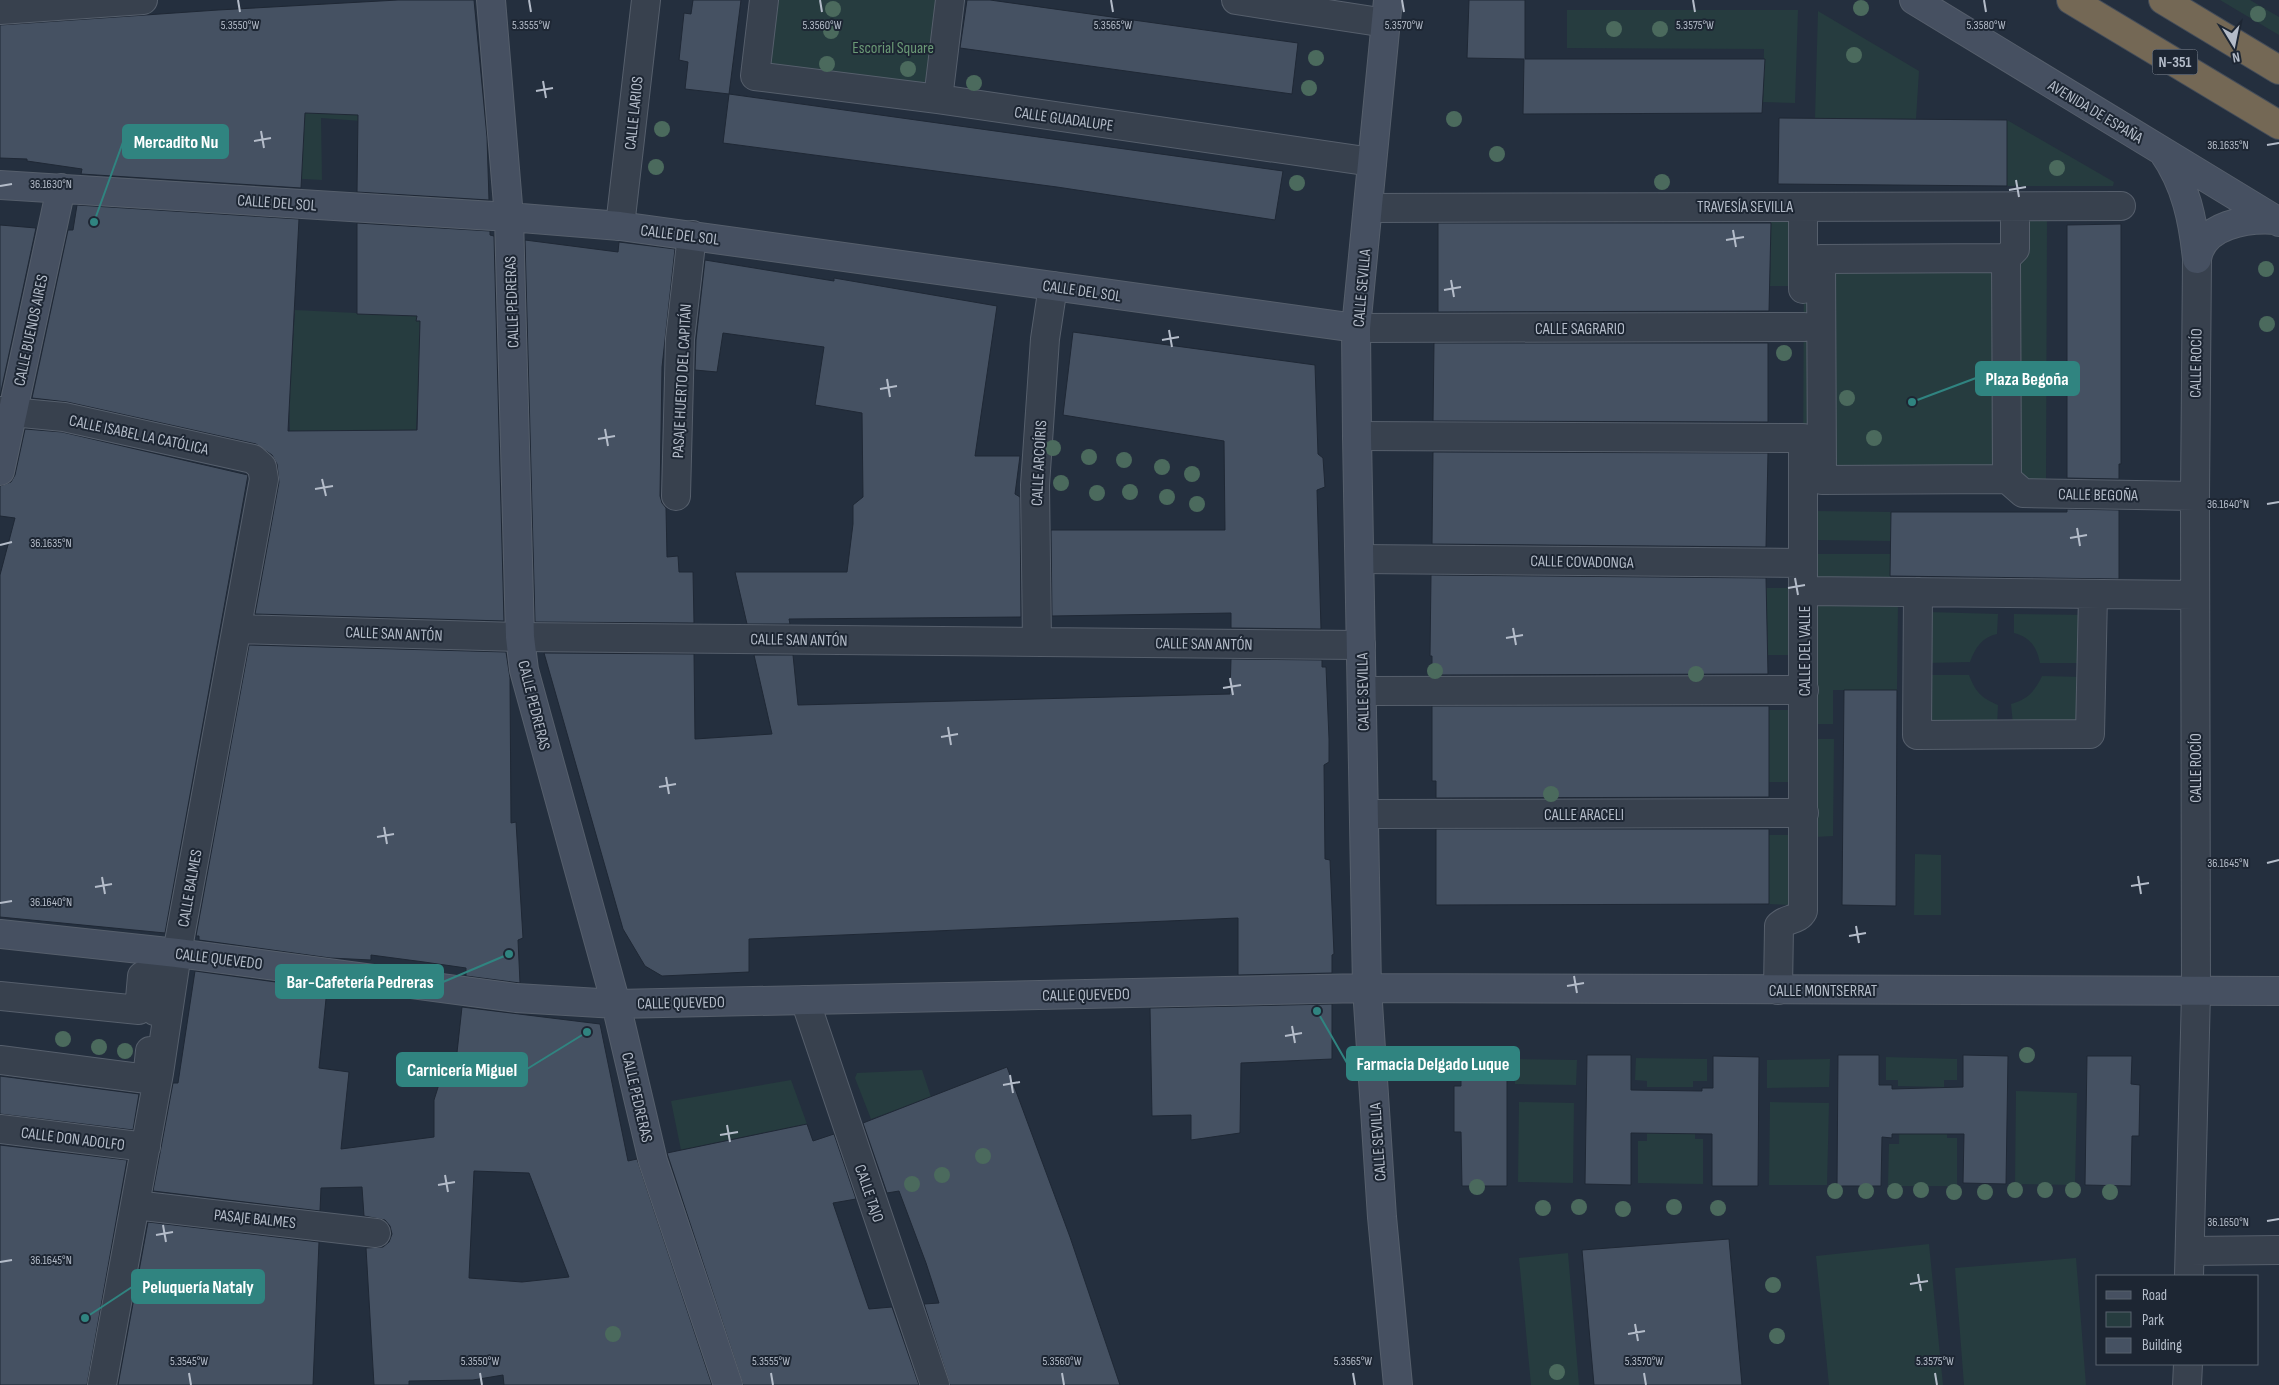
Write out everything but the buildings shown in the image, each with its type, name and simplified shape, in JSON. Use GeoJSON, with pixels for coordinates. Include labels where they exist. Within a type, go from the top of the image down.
{"type":"FeatureCollection","features":[{"type":"Feature","properties":{"kind":"highway","name":"N-351"},"geometry":{"type":"LineString","coordinates":[[2071,0],[2279,125]]}},
{"type":"Feature","properties":{"kind":"highway"},"geometry":{"type":"LineString","coordinates":[[2163,0],[2279,70]]}},
{"type":"Feature","properties":{"kind":"main road","name":"CALLE PEDRERAS"},"geometry":{"type":"LineString","coordinates":[[491,0],[509,216],[520,636],[524,670],[616,1004],[653,1162],[728,1385]]}},
{"type":"Feature","properties":{"kind":"main road","name":"AVENIDA DE ESPAÑA"},"geometry":{"type":"LineString","coordinates":[[1914,0],[2278,221]]}},
{"type":"Feature","properties":{"kind":"main road","name":"CALLE SEVILLA"},"geometry":{"type":"LineString","coordinates":[[1387,12],[1356,328],[1366,988],[1382,1217],[1398,1385]]}},
{"type":"Feature","properties":{"kind":"main road"},"geometry":{"type":"LineString","coordinates":[[2162,151],[2181,182],[2194,234],[2197,259]]}},
{"type":"Feature","properties":{"kind":"main road","name":"CALLE DEL SOL"},"geometry":{"type":"LineString","coordinates":[[0,185],[509,216],[620,226],[1356,328]]}},
{"type":"Feature","properties":{"kind":"main road","name":"CALLE BUENOS AIRES"},"geometry":{"type":"LineString","coordinates":[[0,471],[6,411],[60,188]]}},
{"type":"Feature","properties":{"kind":"main road"},"geometry":{"type":"LineString","coordinates":[[2197,259],[2203,242],[2222,229],[2242,221],[2258,219],[2278,221]]}},
{"type":"Feature","properties":{"kind":"main road","name":"CALLE QUEVEDO"},"geometry":{"type":"LineString","coordinates":[[0,934],[177,952],[516,998],[616,1004],[1366,988]]}},
{"type":"Feature","properties":{"kind":"main road","name":"CALLE MONTSERRAT"},"geometry":{"type":"LineString","coordinates":[[1366,988],[2279,991]]}},
{"type":"Feature","properties":{"kind":"street"},"geometry":{"type":"LineString","coordinates":[[0,10],[143,0]]}},
{"type":"Feature","properties":{"kind":"street","name":"CALLE LARIOS"},"geometry":{"type":"LineString","coordinates":[[620,226],[646,0]]}},
{"type":"Feature","properties":{"kind":"street","name":"CALLE GUADALUPE"},"geometry":{"type":"LineString","coordinates":[[764,0],[755,76],[938,99],[1372,162]]}},
{"type":"Feature","properties":{"kind":"street"},"geometry":{"type":"LineString","coordinates":[[938,99],[950,0]]}},
{"type":"Feature","properties":{"kind":"street"},"geometry":{"type":"LineString","coordinates":[[1236,0],[1387,12]]}},
{"type":"Feature","properties":{"kind":"street","name":"CALLE DEL VALLE"},"geometry":{"type":"LineString","coordinates":[[1778,990],[1779,926],[1784,921],[1796,918],[1803,910],[1803,563],[1812,486],[1803,438],[1804,327],[1812,254],[1803,206]]}},
{"type":"Feature","properties":{"kind":"street"},"geometry":{"type":"LineString","coordinates":[[2006,258],[1812,254],[1812,486],[2007,479],[2006,258],[2015,249],[2016,206]]}},
{"type":"Feature","properties":{"kind":"street","name":"TRAVESÍA SEVILLA"},"geometry":{"type":"LineString","coordinates":[[1368,208],[2121,206]]}},
{"type":"Feature","properties":{"kind":"street","name":"PASAJE HUERTO DEL CAPITÁN"},"geometry":{"type":"LineString","coordinates":[[676,496],[680,338],[692,235]]}},
{"type":"Feature","properties":{"kind":"street","name":"CALLE ROCÍO"},"geometry":{"type":"LineString","coordinates":[[2190,1264],[2196,992],[2195,496],[2197,259]]}},
{"type":"Feature","properties":{"kind":"street","name":"CALLE ARCOÍRIS"},"geometry":{"type":"LineString","coordinates":[[1037,642],[1035,485],[1045,340],[1052,286]]}},
{"type":"Feature","properties":{"kind":"street","name":"CALLE SAGRARIO"},"geometry":{"type":"LineString","coordinates":[[1356,328],[1804,327]]}},
{"type":"Feature","properties":{"kind":"street","name":"CALLE ISABEL LA CATÓLICA"},"geometry":{"type":"LineString","coordinates":[[6,411],[64,417],[253,459],[262,467],[264,479]]}},
{"type":"Feature","properties":{"kind":"street"},"geometry":{"type":"LineString","coordinates":[[1357,436],[1803,438]]}},
{"type":"Feature","properties":{"kind":"street","name":"CALLE BALMES"},"geometry":{"type":"LineString","coordinates":[[102,1385],[146,1147],[177,952],[264,479]]}},
{"type":"Feature","properties":{"kind":"street","name":"CALLE BEGOÑA"},"geometry":{"type":"LineString","coordinates":[[2007,479],[2023,493],[2195,496]]}},
{"type":"Feature","properties":{"kind":"street","name":"CALLE COVADONGA"},"geometry":{"type":"LineString","coordinates":[[1360,559],[1803,563]]}},
{"type":"Feature","properties":{"kind":"street"},"geometry":{"type":"LineString","coordinates":[[1804,591],[2195,595]]}},
{"type":"Feature","properties":{"kind":"street"},"geometry":{"type":"LineString","coordinates":[[1918,592],[1917,735],[2090,734],[2093,595]]}},
{"type":"Feature","properties":{"kind":"street","name":"CALLE SAN ANTÓN"},"geometry":{"type":"LineString","coordinates":[[237,629],[520,636],[1361,645]]}},
{"type":"Feature","properties":{"kind":"street"},"geometry":{"type":"LineString","coordinates":[[1362,690],[1804,690]]}},
{"type":"Feature","properties":{"kind":"street","name":"CALLE ARACELI"},"geometry":{"type":"LineString","coordinates":[[1364,814],[1804,814]]}},
{"type":"Feature","properties":{"kind":"street"},"geometry":{"type":"LineString","coordinates":[[0,996],[139,1010],[142,976],[158,977],[147,1079],[0,1060]]}},
{"type":"Feature","properties":{"kind":"street","name":"CALLE TAJO"},"geometry":{"type":"LineString","coordinates":[[805,1000],[935,1385]]}},
{"type":"Feature","properties":{"kind":"street","name":"CALLE DON ADOLFO"},"geometry":{"type":"LineString","coordinates":[[0,1129],[146,1147]]}},
{"type":"Feature","properties":{"kind":"street","name":"PASAJE BALMES"},"geometry":{"type":"LineString","coordinates":[[135,1205],[376,1233]]}},
{"type":"Feature","properties":{"kind":"street"},"geometry":{"type":"LineString","coordinates":[[2190,1264],[2279,1250]]}},
{"type":"Feature","properties":{"kind":"street"},"geometry":{"type":"LineString","coordinates":[[2187,1385],[2188,1365]]}},
{"type":"Feature","properties":{"kind":"green space","name":"Escorial Square"},"geometry":{"type":"Polygon","coordinates":[[[764,0],[950,0],[938,99],[755,76],[764,0]]]}},
{"type":"Feature","properties":{"kind":"green space"},"geometry":{"type":"Polygon","coordinates":[[[2220,0],[2250,0],[2279,17],[2279,35],[2220,0]]]}},
{"type":"Feature","properties":{"kind":"green space"},"geometry":{"type":"Polygon","coordinates":[[[1567,10],[1798,10],[1795,103],[1763,102],[1764,49],[1567,48],[1567,10]]]}},
{"type":"Feature","properties":{"kind":"green space"},"geometry":{"type":"Polygon","coordinates":[[[1818,11],[1919,71],[1916,119],[1815,118],[1818,11]]]}},
{"type":"Feature","properties":{"kind":"green space"},"geometry":{"type":"Polygon","coordinates":[[[361,106],[361,121],[321,118],[322,180],[286,178],[292,108],[361,106]]]}},
{"type":"Feature","properties":{"kind":"green space"},"geometry":{"type":"Polygon","coordinates":[[[2007,120],[2114,182],[2113,186],[2007,186],[2007,120]]]}},
{"type":"Feature","properties":{"kind":"green space"},"geometry":{"type":"Polygon","coordinates":[[[1771,219],[1792,219],[1791,286],[1770,286],[1771,219]]]}},
{"type":"Feature","properties":{"kind":"green space"},"geometry":{"type":"Polygon","coordinates":[[[2022,220],[2047,220],[2046,480],[2023,493],[1803,492],[1804,249],[2010,249],[2022,220]]]}},
{"type":"Feature","properties":{"kind":"green space"},"geometry":{"type":"Polygon","coordinates":[[[295,310],[417,316],[416,321],[451,322],[494,365],[419,368],[416,430],[290,431],[289,404],[295,310]]]}},
{"type":"Feature","properties":{"kind":"green space"},"geometry":{"type":"Polygon","coordinates":[[[1816,511],[1891,512],[1891,541],[1815,540],[1816,511]]]}},
{"type":"Feature","properties":{"kind":"green space"},"geometry":{"type":"Polygon","coordinates":[[[1817,554],[1891,554],[1890,582],[1817,582],[1817,554]]]}},
{"type":"Feature","properties":{"kind":"green space"},"geometry":{"type":"Polygon","coordinates":[[[1766,588],[1790,588],[1790,655],[1768,655],[1766,588]]]}},
{"type":"Feature","properties":{"kind":"green space"},"geometry":{"type":"Polygon","coordinates":[[[1814,603],[1898,603],[1897,690],[1833,690],[1833,724],[1814,724],[1814,603]]]}},
{"type":"Feature","properties":{"kind":"green space"},"geometry":{"type":"Polygon","coordinates":[[[1928,612],[1998,614],[1997,634],[1983,640],[1974,652],[1970,662],[1927,663],[1928,612]]]}},
{"type":"Feature","properties":{"kind":"green space"},"geometry":{"type":"Polygon","coordinates":[[[2014,614],[2088,615],[2085,663],[2040,663],[2037,652],[2032,644],[2024,637],[2014,633],[2014,614]]]}},
{"type":"Feature","properties":{"kind":"green space"},"geometry":{"type":"Polygon","coordinates":[[[1928,675],[1969,675],[1979,693],[1987,700],[1998,705],[1997,726],[1928,726],[1928,675]]]}},
{"type":"Feature","properties":{"kind":"green space"},"geometry":{"type":"Polygon","coordinates":[[[2042,676],[2083,677],[2082,725],[2013,725],[2011,704],[2022,700],[2030,694],[2042,676]]]}},
{"type":"Feature","properties":{"kind":"green space"},"geometry":{"type":"Polygon","coordinates":[[[1769,710],[1789,710],[1789,782],[1769,782],[1769,710]]]}},
{"type":"Feature","properties":{"kind":"green space"},"geometry":{"type":"Polygon","coordinates":[[[1816,739],[1834,739],[1833,836],[1815,837],[1816,739]]]}},
{"type":"Feature","properties":{"kind":"green space"},"geometry":{"type":"Polygon","coordinates":[[[1769,835],[1792,835],[1792,905],[1769,904],[1769,835]]]}},
{"type":"Feature","properties":{"kind":"green space"},"geometry":{"type":"Polygon","coordinates":[[[1915,854],[1941,855],[1941,915],[1914,915],[1915,854]]]}},
{"type":"Feature","properties":{"kind":"green space"},"geometry":{"type":"Polygon","coordinates":[[[1886,1057],[1957,1059],[1957,1080],[1944,1080],[1944,1087],[1898,1086],[1898,1080],[1886,1080],[1886,1057]]]}},
{"type":"Feature","properties":{"kind":"green space"},"geometry":{"type":"Polygon","coordinates":[[[1636,1058],[1707,1059],[1707,1081],[1693,1081],[1693,1087],[1647,1087],[1647,1081],[1635,1080],[1636,1058]]]}},
{"type":"Feature","properties":{"kind":"green space"},"geometry":{"type":"Polygon","coordinates":[[[1515,1059],[1577,1060],[1576,1085],[1515,1084],[1515,1059]]]}},
{"type":"Feature","properties":{"kind":"green space"},"geometry":{"type":"Polygon","coordinates":[[[1830,1059],[1829,1087],[1767,1088],[1767,1060],[1830,1059]]]}},
{"type":"Feature","properties":{"kind":"green space"},"geometry":{"type":"Polygon","coordinates":[[[922,1070],[931,1097],[871,1119],[855,1078],[857,1073],[922,1070]]]}},
{"type":"Feature","properties":{"kind":"green space"},"geometry":{"type":"Polygon","coordinates":[[[791,1080],[807,1124],[681,1150],[671,1101],[791,1080]]]}},
{"type":"Feature","properties":{"kind":"green space"},"geometry":{"type":"Polygon","coordinates":[[[2016,1091],[2077,1093],[2075,1185],[2015,1184],[2016,1091]]]}},
{"type":"Feature","properties":{"kind":"green space"},"geometry":{"type":"Polygon","coordinates":[[[1900,1100],[1947,1100],[1947,1138],[1957,1138],[1957,1186],[1888,1186],[1889,1144],[1899,1144],[1900,1100]]]}},
{"type":"Feature","properties":{"kind":"green space"},"geometry":{"type":"Polygon","coordinates":[[[1647,1101],[1695,1101],[1695,1139],[1703,1139],[1703,1184],[1638,1183],[1638,1141],[1647,1141],[1647,1101]]]}},
{"type":"Feature","properties":{"kind":"green space"},"geometry":{"type":"Polygon","coordinates":[[[1519,1102],[1574,1103],[1573,1183],[1518,1182],[1519,1102]]]}},
{"type":"Feature","properties":{"kind":"green space"},"geometry":{"type":"Polygon","coordinates":[[[1770,1102],[1829,1103],[1827,1185],[1769,1185],[1770,1102]]]}},
{"type":"Feature","properties":{"kind":"green space"},"geometry":{"type":"Polygon","coordinates":[[[1929,1244],[1943,1385],[1829,1385],[1816,1256],[1929,1244]]]}},
{"type":"Feature","properties":{"kind":"green space"},"geometry":{"type":"Polygon","coordinates":[[[1568,1253],[1579,1385],[1531,1385],[1519,1258],[1568,1253]]]}},
{"type":"Feature","properties":{"kind":"green space"},"geometry":{"type":"Polygon","coordinates":[[[2076,1258],[2086,1385],[1964,1385],[1955,1268],[2076,1258]]]}},
{"type":"Feature","properties":{"kind":"place","name":"Mercadito Nu"},"geometry":{"type":"Point","coordinates":[94,222]}},
{"type":"Feature","properties":{"kind":"place","name":"Plaza Begoña"},"geometry":{"type":"Point","coordinates":[1912,402]}},
{"type":"Feature","properties":{"kind":"place","name":"Bar-Cafetería Pedreras"},"geometry":{"type":"Point","coordinates":[509,954]}},
{"type":"Feature","properties":{"kind":"place","name":"Farmacia Delgado Luque"},"geometry":{"type":"Point","coordinates":[1317,1011]}},
{"type":"Feature","properties":{"kind":"place","name":"Carnicería Miguel"},"geometry":{"type":"Point","coordinates":[587,1032]}},
{"type":"Feature","properties":{"kind":"place","name":"Peluquería Nataly"},"geometry":{"type":"Point","coordinates":[85,1318]}}]}
